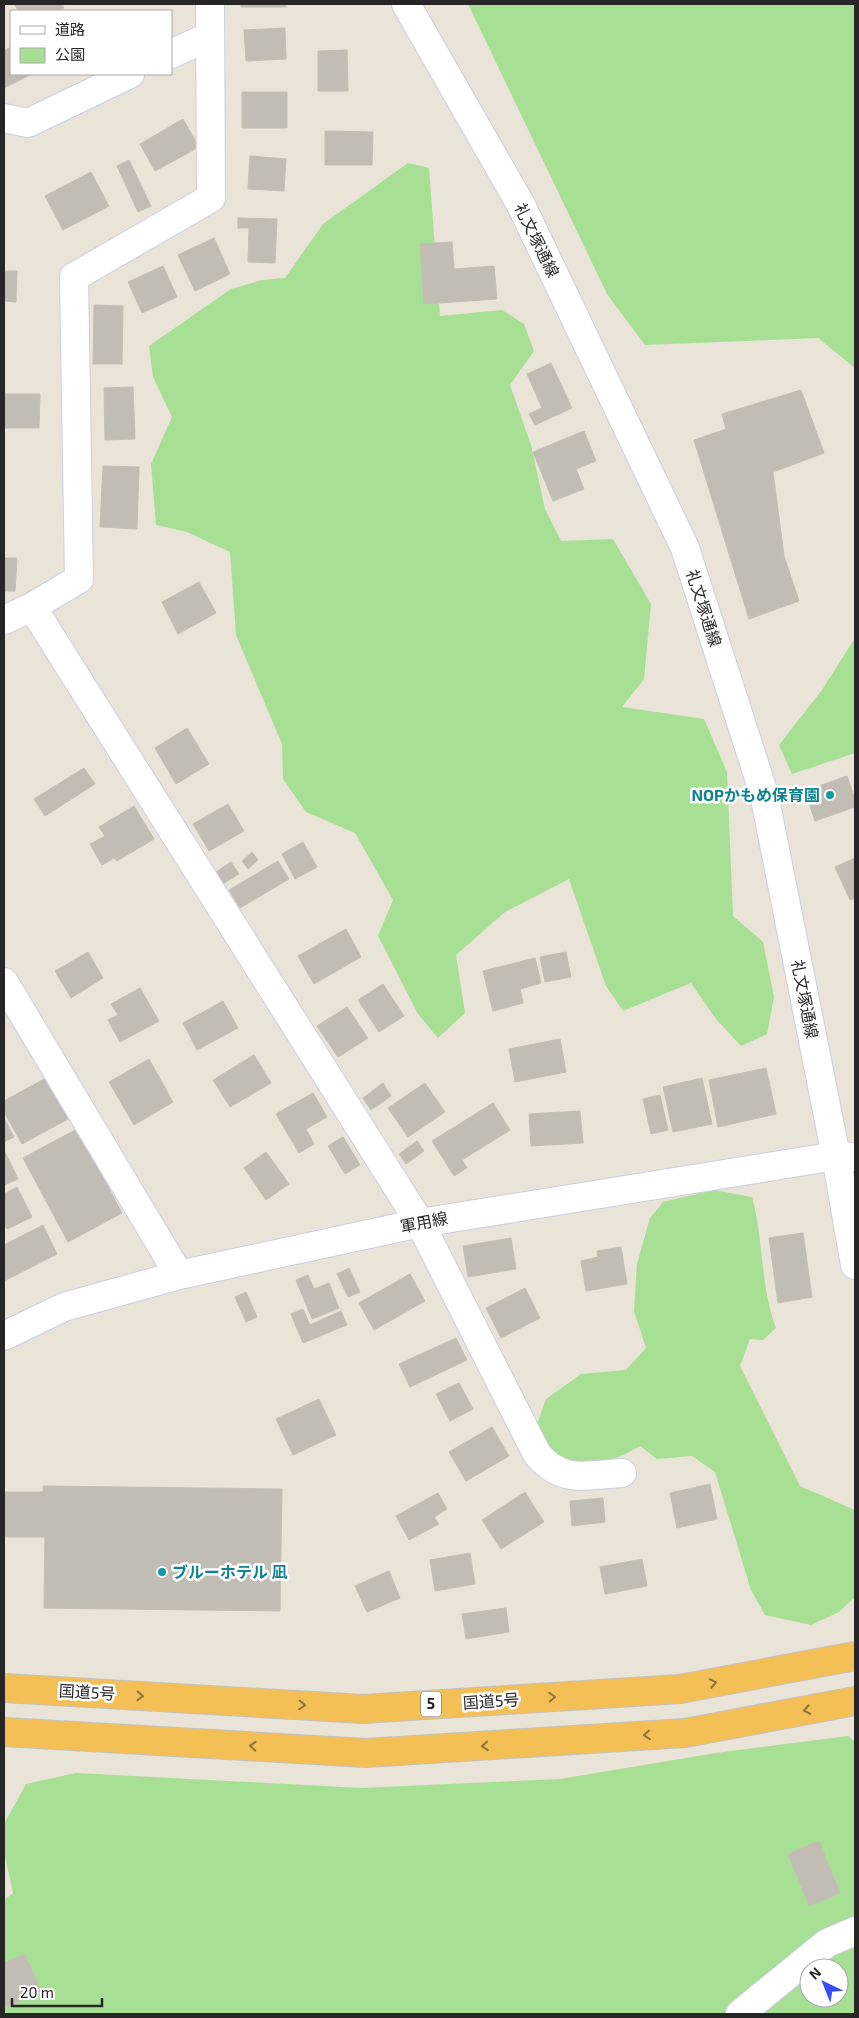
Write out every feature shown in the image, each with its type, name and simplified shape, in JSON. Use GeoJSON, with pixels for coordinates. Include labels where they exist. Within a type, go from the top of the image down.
{"type":"FeatureCollection","features":[{"type":"Feature","properties":{"kind":"highway","name":"国道5号"},"geometry":{"type":"LineString","coordinates":[[4,1688],[363,1708],[680,1689],[855,1656]]}},
{"type":"Feature","properties":{"kind":"highway"},"geometry":{"type":"LineString","coordinates":[[4,1732],[366,1753],[685,1733],[855,1701]]}},
{"type":"Feature","properties":{"kind":"street"},"geometry":{"type":"LineString","coordinates":[[4,620],[32,607],[79,579],[74,276],[211,198],[210,4]]}},
{"type":"Feature","properties":{"kind":"street","name":"礼文塚通線"},"geometry":{"type":"LineString","coordinates":[[406,4],[521,205],[685,548],[764,794],[846,1156],[855,1265]]}},
{"type":"Feature","properties":{"kind":"street"},"geometry":{"type":"LineString","coordinates":[[172,54],[210,36]]}},
{"type":"Feature","properties":{"kind":"street"},"geometry":{"type":"LineString","coordinates":[[4,118],[28,123],[128,75]]}},
{"type":"Feature","properties":{"kind":"street"},"geometry":{"type":"LineString","coordinates":[[32,607],[420,1223],[537,1454],[552,1470],[567,1476],[622,1473]]}},
{"type":"Feature","properties":{"kind":"street"},"geometry":{"type":"LineString","coordinates":[[4,982],[179,1275]]}},
{"type":"Feature","properties":{"kind":"street","name":"軍用線"},"geometry":{"type":"LineString","coordinates":[[4,1336],[64,1307],[179,1275],[420,1223],[846,1156]]}},
{"type":"Feature","properties":{"kind":"street"},"geometry":{"type":"LineString","coordinates":[[740,2014],[827,1943],[855,1932]]}},
{"type":"Feature","properties":{"kind":"green space"},"geometry":{"type":"Polygon","coordinates":[[[468,4],[855,4],[855,368],[818,338],[645,345],[607,294],[468,4]]]}},
{"type":"Feature","properties":{"kind":"green space"},"geometry":{"type":"Polygon","coordinates":[[[408,163],[429,168],[440,316],[502,310],[524,324],[534,351],[510,385],[531,445],[545,509],[561,541],[613,539],[651,604],[644,679],[622,707],[704,719],[727,772],[733,916],[763,942],[774,997],[767,1034],[741,1046],[716,1019],[691,983],[623,1011],[606,986],[569,879],[505,912],[456,955],[465,1013],[438,1038],[418,1014],[378,936],[393,900],[355,833],[306,812],[283,779],[282,744],[236,635],[230,552],[187,532],[156,525],[151,464],[172,417],[153,377],[149,346],[231,289],[262,280],[285,278],[323,224],[408,163]]]}},
{"type":"Feature","properties":{"kind":"green space"},"geometry":{"type":"Polygon","coordinates":[[[855,638],[855,753],[792,774],[779,745],[822,690],[855,638]]]}},
{"type":"Feature","properties":{"kind":"green space"},"geometry":{"type":"Polygon","coordinates":[[[714,1190],[752,1197],[759,1230],[767,1296],[776,1328],[763,1340],[750,1339],[740,1366],[800,1486],[855,1510],[855,1597],[839,1612],[811,1625],[765,1615],[751,1590],[715,1472],[692,1456],[657,1459],[640,1446],[619,1457],[591,1465],[557,1464],[534,1432],[546,1399],[581,1374],[626,1370],[646,1348],[634,1311],[637,1264],[650,1218],[663,1202],[714,1190]]]}},
{"type":"Feature","properties":{"kind":"green space"},"geometry":{"type":"Polygon","coordinates":[[[849,1736],[855,1742],[855,2014],[4,2014],[4,1900],[13,1893],[4,1852],[4,1824],[26,1784],[76,1773],[361,1788],[560,1779],[716,1753],[849,1736]]]}},
{"type":"Feature","properties":{"kind":"building"},"geometry":{"type":"Polygon","coordinates":[[[15,4],[62,4],[64,8],[59,10],[18,10],[15,4]]]}},
{"type":"Feature","properties":{"kind":"building"},"geometry":{"type":"Polygon","coordinates":[[[241,4],[286,4],[286,7],[241,7],[241,4]]]}},
{"type":"Feature","properties":{"kind":"building"},"geometry":{"type":"Polygon","coordinates":[[[285,28],[286,59],[246,61],[244,30],[285,28]]]}},
{"type":"Feature","properties":{"kind":"building"},"geometry":{"type":"Polygon","coordinates":[[[10,48],[10,75],[30,75],[4,88],[4,51],[10,48]]]}},
{"type":"Feature","properties":{"kind":"building"},"geometry":{"type":"Polygon","coordinates":[[[347,50],[348,91],[318,91],[318,51],[347,50]]]}},
{"type":"Feature","properties":{"kind":"building"},"geometry":{"type":"Polygon","coordinates":[[[242,92],[287,92],[287,128],[242,128],[242,92]]]}},
{"type":"Feature","properties":{"kind":"building"},"geometry":{"type":"Polygon","coordinates":[[[183,119],[199,147],[155,171],[140,144],[183,119]]]}},
{"type":"Feature","properties":{"kind":"building"},"geometry":{"type":"Polygon","coordinates":[[[325,131],[373,132],[372,165],[325,165],[325,131]]]}},
{"type":"Feature","properties":{"kind":"building"},"geometry":{"type":"Polygon","coordinates":[[[250,156],[286,159],[284,191],[248,189],[250,156]]]}},
{"type":"Feature","properties":{"kind":"building"},"geometry":{"type":"Polygon","coordinates":[[[129,160],[151,206],[138,212],[117,166],[129,160]]]}},
{"type":"Feature","properties":{"kind":"building"},"geometry":{"type":"Polygon","coordinates":[[[91,172],[109,206],[63,230],[45,196],[91,172]]]}},
{"type":"Feature","properties":{"kind":"building"},"geometry":{"type":"Polygon","coordinates":[[[238,218],[277,219],[275,263],[248,262],[249,228],[238,228],[238,218]]]}},
{"type":"Feature","properties":{"kind":"building"},"geometry":{"type":"Polygon","coordinates":[[[214,238],[230,274],[195,291],[178,255],[214,238]]]}},
{"type":"Feature","properties":{"kind":"building"},"geometry":{"type":"Polygon","coordinates":[[[452,242],[454,269],[494,266],[497,299],[424,304],[420,244],[452,242]]]}},
{"type":"Feature","properties":{"kind":"building"},"geometry":{"type":"Polygon","coordinates":[[[163,266],[177,297],[142,313],[128,282],[163,266]]]}},
{"type":"Feature","properties":{"kind":"building"},"geometry":{"type":"Polygon","coordinates":[[[4,271],[17,271],[16,302],[4,301],[4,271]]]}},
{"type":"Feature","properties":{"kind":"building"},"geometry":{"type":"Polygon","coordinates":[[[94,305],[123,306],[122,364],[93,364],[94,305]]]}},
{"type":"Feature","properties":{"kind":"building"},"geometry":{"type":"Polygon","coordinates":[[[551,363],[572,408],[535,425],[529,414],[542,408],[527,374],[551,363]]]}},
{"type":"Feature","properties":{"kind":"building"},"geometry":{"type":"Polygon","coordinates":[[[133,387],[135,439],[105,440],[104,388],[133,387]]]}},
{"type":"Feature","properties":{"kind":"building"},"geometry":{"type":"Polygon","coordinates":[[[801,390],[824,453],[773,472],[784,556],[799,601],[749,619],[694,440],[726,429],[722,414],[801,390]]]}},
{"type":"Feature","properties":{"kind":"building"},"geometry":{"type":"Polygon","coordinates":[[[4,394],[40,394],[39,428],[4,428],[4,394]]]}},
{"type":"Feature","properties":{"kind":"building"},"geometry":{"type":"Polygon","coordinates":[[[584,431],[596,461],[576,469],[584,489],[553,501],[533,452],[584,431]]]}},
{"type":"Feature","properties":{"kind":"building"},"geometry":{"type":"Polygon","coordinates":[[[103,466],[139,467],[137,529],[100,527],[103,466]]]}},
{"type":"Feature","properties":{"kind":"building"},"geometry":{"type":"Polygon","coordinates":[[[4,558],[17,558],[15,591],[4,591],[4,558]]]}},
{"type":"Feature","properties":{"kind":"building"},"geometry":{"type":"Polygon","coordinates":[[[199,582],[216,613],[178,634],[162,602],[199,582]]]}},
{"type":"Feature","properties":{"kind":"building"},"geometry":{"type":"Polygon","coordinates":[[[187,728],[209,764],[176,784],[155,748],[187,728]]]}},
{"type":"Feature","properties":{"kind":"building"},"geometry":{"type":"Polygon","coordinates":[[[84,768],[95,784],[45,816],[34,799],[84,768]]]}},
{"type":"Feature","properties":{"kind":"building","name":"NOPかもめ保育園"},"geometry":{"type":"Polygon","coordinates":[[[847,776],[855,799],[855,807],[815,821],[805,791],[847,776]]]}},
{"type":"Feature","properties":{"kind":"building"},"geometry":{"type":"Polygon","coordinates":[[[228,804],[244,831],[209,851],[193,824],[228,804]]]}},
{"type":"Feature","properties":{"kind":"building"},"geometry":{"type":"Polygon","coordinates":[[[134,806],[154,839],[117,861],[114,858],[102,865],[90,844],[105,836],[99,827],[134,806]]]}},
{"type":"Feature","properties":{"kind":"building"},"geometry":{"type":"Polygon","coordinates":[[[303,842],[317,867],[295,879],[282,854],[303,842]]]}},
{"type":"Feature","properties":{"kind":"building"},"geometry":{"type":"Polygon","coordinates":[[[252,852],[258,860],[248,869],[242,861],[252,852]]]}},
{"type":"Feature","properties":{"kind":"building"},"geometry":{"type":"Polygon","coordinates":[[[855,858],[855,898],[850,900],[835,867],[855,858]]]}},
{"type":"Feature","properties":{"kind":"building"},"geometry":{"type":"Polygon","coordinates":[[[278,861],[289,879],[240,908],[229,890],[278,861]]]}},
{"type":"Feature","properties":{"kind":"building"},"geometry":{"type":"Polygon","coordinates":[[[231,862],[239,874],[221,885],[213,874],[231,862]]]}},
{"type":"Feature","properties":{"kind":"building"},"geometry":{"type":"Polygon","coordinates":[[[346,929],[361,957],[314,984],[298,956],[346,929]]]}},
{"type":"Feature","properties":{"kind":"building"},"geometry":{"type":"Polygon","coordinates":[[[88,952],[103,978],[71,998],[55,971],[88,952]]]}},
{"type":"Feature","properties":{"kind":"building"},"geometry":{"type":"Polygon","coordinates":[[[566,952],[571,977],[545,982],[540,957],[566,952]]]}},
{"type":"Feature","properties":{"kind":"building"},"geometry":{"type":"Polygon","coordinates":[[[535,958],[541,983],[520,989],[523,1003],[493,1011],[483,971],[535,958]]]}},
{"type":"Feature","properties":{"kind":"building"},"geometry":{"type":"Polygon","coordinates":[[[383,984],[404,1016],[379,1032],[358,1000],[383,984]]]}},
{"type":"Feature","properties":{"kind":"building"},"geometry":{"type":"Polygon","coordinates":[[[140,988],[159,1021],[120,1042],[108,1020],[118,1015],[111,1004],[140,988]]]}},
{"type":"Feature","properties":{"kind":"building"},"geometry":{"type":"Polygon","coordinates":[[[223,1001],[238,1028],[197,1050],[183,1023],[223,1001]]]}},
{"type":"Feature","properties":{"kind":"building"},"geometry":{"type":"Polygon","coordinates":[[[347,1007],[368,1038],[338,1057],[317,1026],[347,1007]]]}},
{"type":"Feature","properties":{"kind":"building"},"geometry":{"type":"Polygon","coordinates":[[[560,1039],[566,1072],[515,1082],[509,1049],[560,1039]]]}},
{"type":"Feature","properties":{"kind":"building"},"geometry":{"type":"Polygon","coordinates":[[[254,1055],[271,1083],[230,1107],[213,1080],[254,1055]]]}},
{"type":"Feature","properties":{"kind":"building"},"geometry":{"type":"Polygon","coordinates":[[[149,1059],[173,1102],[134,1125],[109,1082],[149,1059]]]}},
{"type":"Feature","properties":{"kind":"building"},"geometry":{"type":"Polygon","coordinates":[[[766,1068],[776,1114],[718,1127],[709,1080],[766,1068]]]}},
{"type":"Feature","properties":{"kind":"building"},"geometry":{"type":"Polygon","coordinates":[[[46,1078],[68,1119],[22,1144],[4,1112],[4,1101],[46,1078]]]}},
{"type":"Feature","properties":{"kind":"building"},"geometry":{"type":"Polygon","coordinates":[[[702,1078],[712,1124],[673,1132],[663,1087],[702,1078]]]}},
{"type":"Feature","properties":{"kind":"building"},"geometry":{"type":"Polygon","coordinates":[[[383,1083],[391,1096],[371,1110],[363,1098],[383,1083]]]}},
{"type":"Feature","properties":{"kind":"building"},"geometry":{"type":"Polygon","coordinates":[[[425,1083],[445,1112],[408,1137],[388,1108],[425,1083]]]}},
{"type":"Feature","properties":{"kind":"building"},"geometry":{"type":"Polygon","coordinates":[[[313,1093],[327,1117],[306,1129],[314,1144],[299,1153],[276,1114],[313,1093]]]}},
{"type":"Feature","properties":{"kind":"building"},"geometry":{"type":"Polygon","coordinates":[[[660,1095],[668,1130],[651,1134],[643,1099],[660,1095]]]}},
{"type":"Feature","properties":{"kind":"building"},"geometry":{"type":"Polygon","coordinates":[[[493,1103],[510,1130],[462,1160],[467,1168],[454,1176],[432,1141],[493,1103]]]}},
{"type":"Feature","properties":{"kind":"building"},"geometry":{"type":"Polygon","coordinates":[[[580,1111],[583,1143],[531,1146],[529,1114],[580,1111]]]}},
{"type":"Feature","properties":{"kind":"building"},"geometry":{"type":"Polygon","coordinates":[[[4,1118],[14,1137],[4,1142],[4,1118]]]}},
{"type":"Feature","properties":{"kind":"building"},"geometry":{"type":"Polygon","coordinates":[[[77,1129],[122,1213],[68,1242],[23,1158],[77,1129]]]}},
{"type":"Feature","properties":{"kind":"building"},"geometry":{"type":"Polygon","coordinates":[[[343,1137],[360,1165],[345,1174],[328,1146],[343,1137]]]}},
{"type":"Feature","properties":{"kind":"building"},"geometry":{"type":"Polygon","coordinates":[[[417,1141],[424,1151],[406,1164],[399,1154],[417,1141]]]}},
{"type":"Feature","properties":{"kind":"building"},"geometry":{"type":"Polygon","coordinates":[[[266,1152],[289,1184],[266,1200],[244,1168],[266,1152]]]}},
{"type":"Feature","properties":{"kind":"building"},"geometry":{"type":"Polygon","coordinates":[[[4,1153],[18,1179],[4,1185],[4,1153]]]}},
{"type":"Feature","properties":{"kind":"building"},"geometry":{"type":"Polygon","coordinates":[[[17,1187],[32,1217],[7,1229],[4,1223],[4,1194],[17,1187]]]}},
{"type":"Feature","properties":{"kind":"building"},"geometry":{"type":"Polygon","coordinates":[[[43,1225],[57,1254],[4,1281],[4,1245],[43,1225]]]}},
{"type":"Feature","properties":{"kind":"building"},"geometry":{"type":"Polygon","coordinates":[[[803,1233],[812,1297],[778,1303],[769,1238],[803,1233]]]}},
{"type":"Feature","properties":{"kind":"building"},"geometry":{"type":"Polygon","coordinates":[[[511,1238],[516,1269],[468,1277],[463,1246],[511,1238]]]}},
{"type":"Feature","properties":{"kind":"building"},"geometry":{"type":"Polygon","coordinates":[[[621,1247],[627,1284],[586,1291],[581,1261],[598,1257],[597,1251],[621,1247]]]}},
{"type":"Feature","properties":{"kind":"building"},"geometry":{"type":"Polygon","coordinates":[[[349,1268],[360,1292],[348,1297],[337,1274],[349,1268]]]}},
{"type":"Feature","properties":{"kind":"building"},"geometry":{"type":"Polygon","coordinates":[[[410,1274],[425,1301],[374,1330],[359,1303],[410,1274]]]}},
{"type":"Feature","properties":{"kind":"building"},"geometry":{"type":"Polygon","coordinates":[[[308,1275],[314,1289],[329,1283],[339,1308],[312,1319],[296,1280],[308,1275]]]}},
{"type":"Feature","properties":{"kind":"building"},"geometry":{"type":"Polygon","coordinates":[[[525,1288],[540,1318],[501,1338],[486,1308],[525,1288]]]}},
{"type":"Feature","properties":{"kind":"building"},"geometry":{"type":"Polygon","coordinates":[[[246,1292],[257,1317],[246,1322],[235,1297],[246,1292]]]}},
{"type":"Feature","properties":{"kind":"building"},"geometry":{"type":"Polygon","coordinates":[[[303,1309],[310,1325],[341,1311],[347,1325],[303,1343],[291,1314],[303,1309]]]}},
{"type":"Feature","properties":{"kind":"building"},"geometry":{"type":"Polygon","coordinates":[[[456,1338],[467,1360],[410,1387],[399,1364],[456,1338]]]}},
{"type":"Feature","properties":{"kind":"building"},"geometry":{"type":"Polygon","coordinates":[[[459,1383],[473,1409],[450,1421],[436,1394],[459,1383]]]}},
{"type":"Feature","properties":{"kind":"building"},"geometry":{"type":"Polygon","coordinates":[[[319,1399],[336,1435],[293,1455],[276,1419],[319,1399]]]}},
{"type":"Feature","properties":{"kind":"building"},"geometry":{"type":"Polygon","coordinates":[[[492,1427],[509,1456],[466,1481],[449,1452],[492,1427]]]}},
{"type":"Feature","properties":{"kind":"building"},"geometry":{"type":"Polygon","coordinates":[[[710,1484],[717,1519],[677,1528],[670,1493],[710,1484]]]}},
{"type":"Feature","properties":{"kind":"building","name":"ブルーホテル 凪"},"geometry":{"type":"Polygon","coordinates":[[[43,1486],[282,1489],[280,1611],[44,1608],[45,1537],[4,1537],[4,1492],[43,1492],[43,1486]]]}},
{"type":"Feature","properties":{"kind":"building"},"geometry":{"type":"Polygon","coordinates":[[[525,1492],[544,1522],[501,1549],[482,1520],[525,1492]]]}},
{"type":"Feature","properties":{"kind":"building"},"geometry":{"type":"Polygon","coordinates":[[[438,1493],[447,1509],[434,1517],[439,1524],[409,1540],[396,1516],[438,1493]]]}},
{"type":"Feature","properties":{"kind":"building"},"geometry":{"type":"Polygon","coordinates":[[[603,1498],[605,1522],[572,1526],[570,1501],[603,1498]]]}},
{"type":"Feature","properties":{"kind":"building"},"geometry":{"type":"Polygon","coordinates":[[[470,1553],[475,1584],[435,1591],[430,1560],[470,1553]]]}},
{"type":"Feature","properties":{"kind":"building"},"geometry":{"type":"Polygon","coordinates":[[[642,1559],[647,1586],[605,1594],[600,1567],[642,1559]]]}},
{"type":"Feature","properties":{"kind":"building"},"geometry":{"type":"Polygon","coordinates":[[[389,1571],[400,1598],[367,1612],[355,1586],[389,1571]]]}},
{"type":"Feature","properties":{"kind":"building"},"geometry":{"type":"Polygon","coordinates":[[[506,1608],[509,1632],[466,1639],[462,1614],[506,1608]]]}},
{"type":"Feature","properties":{"kind":"building"},"geometry":{"type":"Polygon","coordinates":[[[819,1841],[840,1893],[809,1906],[788,1854],[819,1841]]]}},
{"type":"Feature","properties":{"kind":"building"},"geometry":{"type":"Polygon","coordinates":[[[25,1954],[41,1992],[4,2008],[4,1963],[25,1954]]]}},
{"type":"Feature","properties":{"kind":"place","name":"NOPかもめ保育園"},"geometry":{"type":"Point","coordinates":[830,795]}},
{"type":"Feature","properties":{"kind":"place","name":"ブルーホテル 凪"},"geometry":{"type":"Point","coordinates":[162,1572]}}]}
